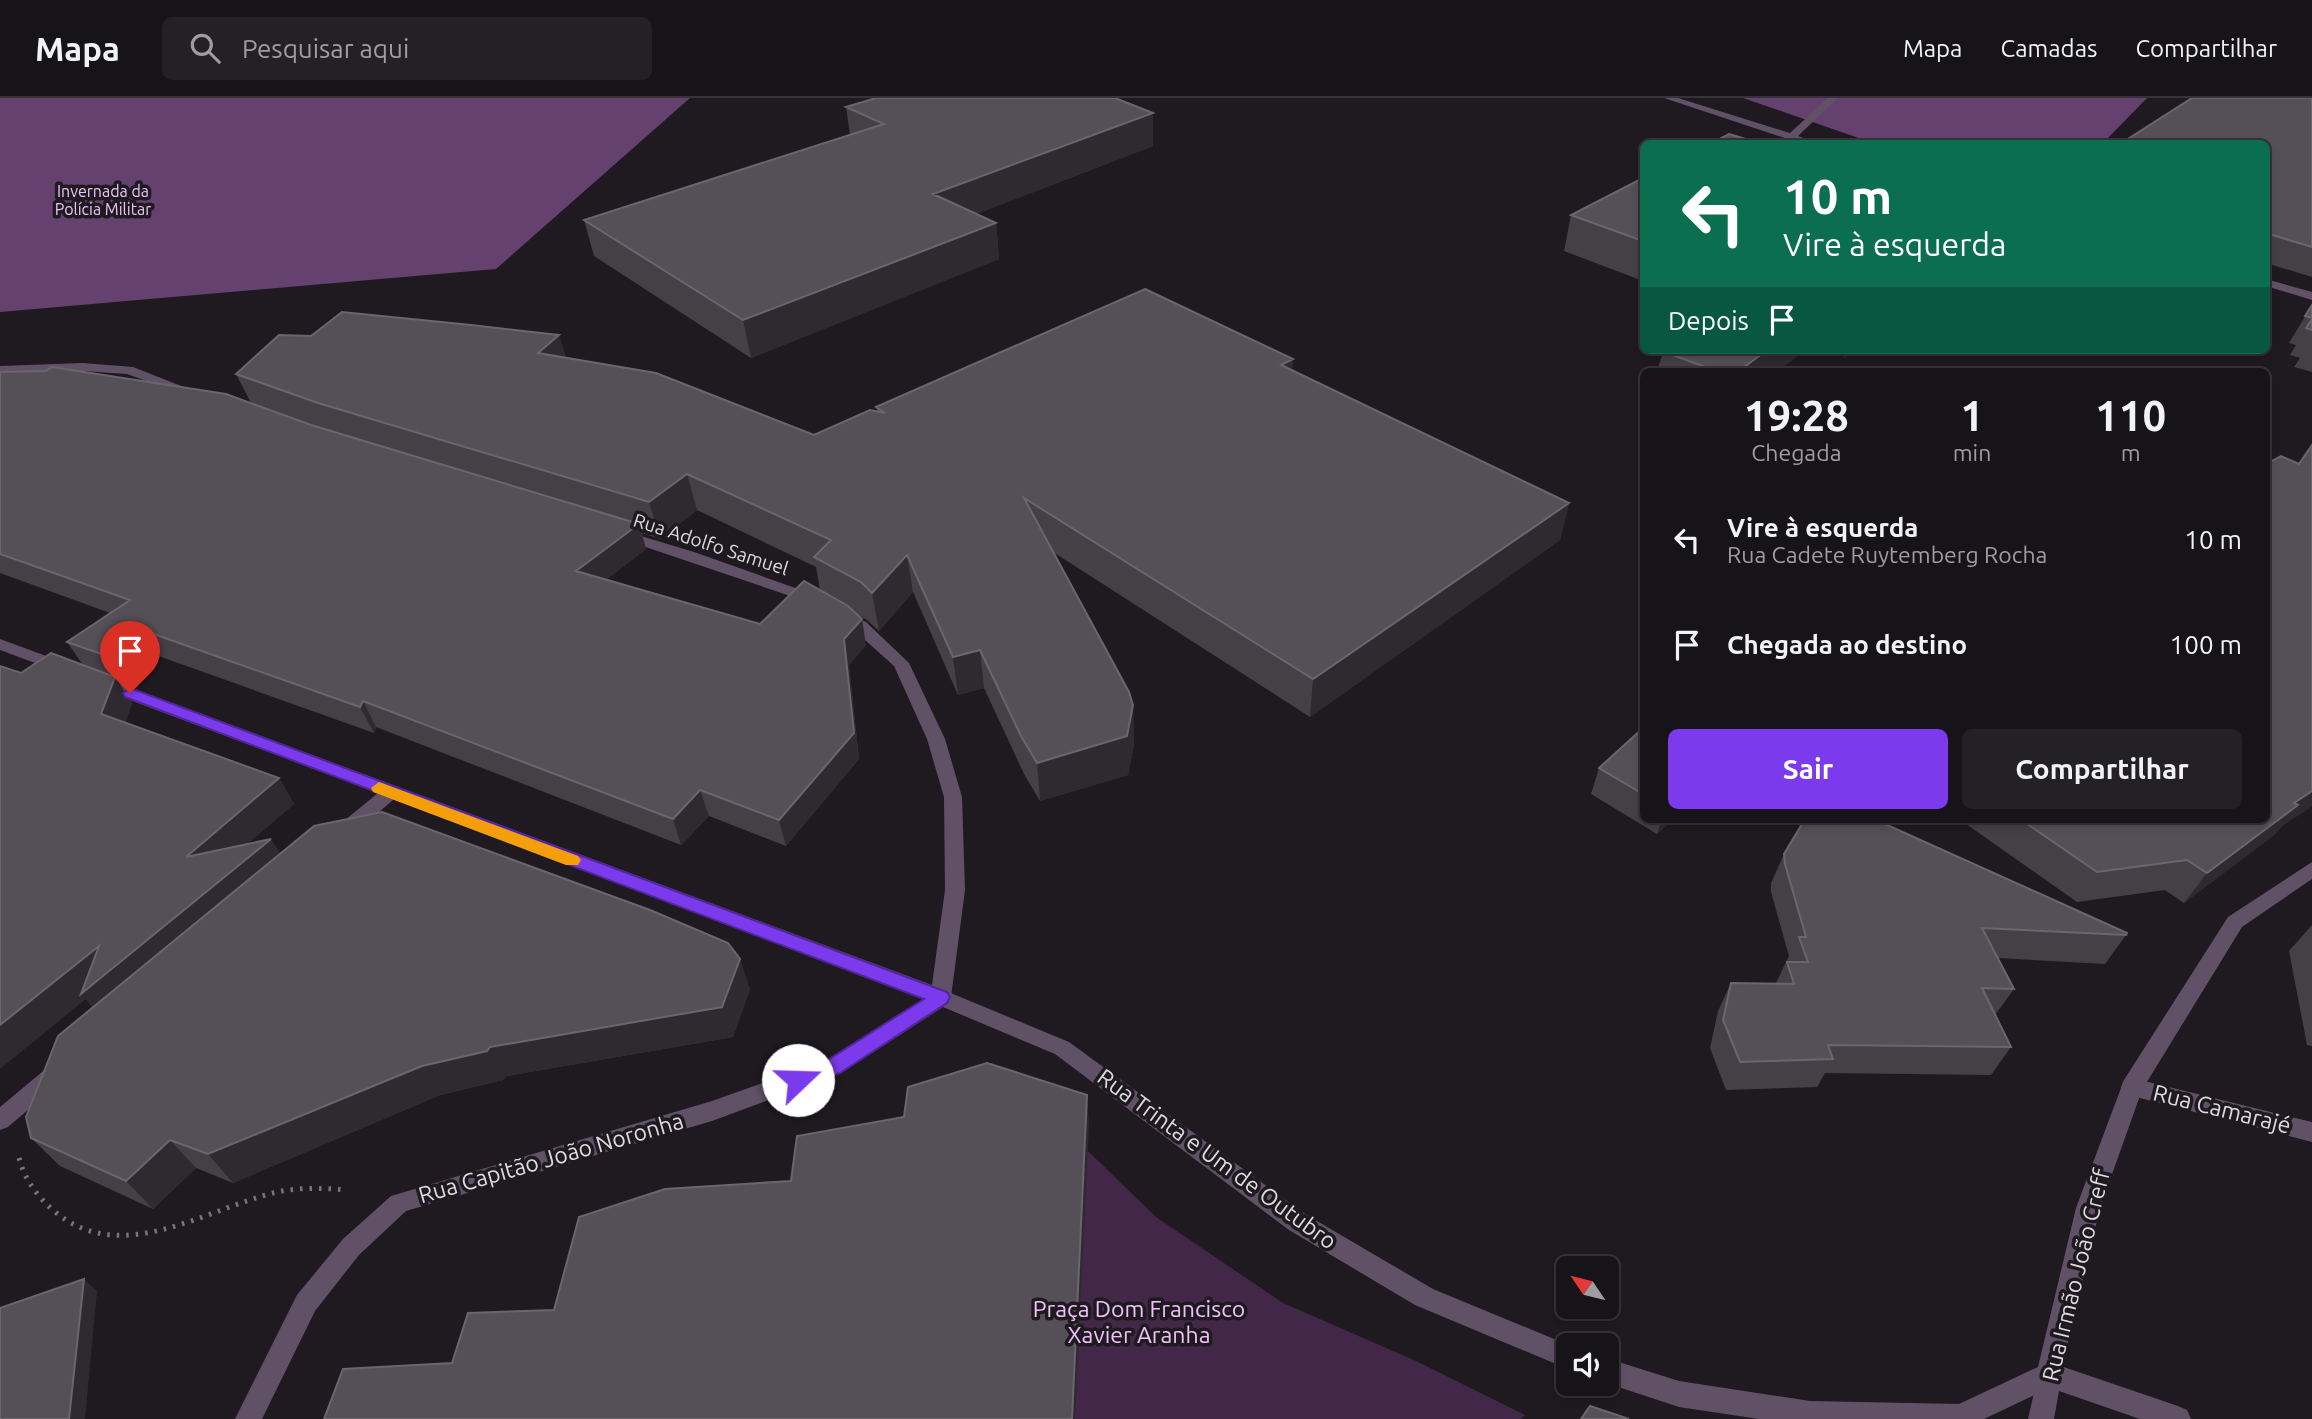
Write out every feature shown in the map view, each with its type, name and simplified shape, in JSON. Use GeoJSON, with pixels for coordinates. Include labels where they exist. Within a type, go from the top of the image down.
{"type":"FeatureCollection","features":[{"type":"Feature","properties":{"kind":"street"},"geometry":{"type":"LineString","coordinates":[[1669,98],[1804,140]]}},
{"type":"Feature","properties":{"kind":"street"},"geometry":{"type":"LineString","coordinates":[[1792,136],[1833,98]]}},
{"type":"Feature","properties":{"kind":"street"},"geometry":{"type":"LineString","coordinates":[[2270,283],[2312,296]]}},
{"type":"Feature","properties":{"kind":"street"},"geometry":{"type":"LineString","coordinates":[[0,370],[83,367],[129,370],[205,398]]}},
{"type":"Feature","properties":{"kind":"street","name":"Rua Adolfo Samuel"},"geometry":{"type":"LineString","coordinates":[[609,530],[808,596],[860,626],[901,663],[936,739],[953,797],[956,890],[941,997]]}},
{"type":"Feature","properties":{"kind":"street","name":"Rua Trinta e Um de Outubro"},"geometry":{"type":"LineString","coordinates":[[0,644],[941,997],[1062,1048],[1297,1222],[1424,1297],[1556,1352]]}},
{"type":"Feature","properties":{"kind":"street"},"geometry":{"type":"LineString","coordinates":[[327,846],[391,792]]}},
{"type":"Feature","properties":{"kind":"street","name":"Rua Irmão João Creff"},"geometry":{"type":"LineString","coordinates":[[2040,1419],[2088,1208],[2132,1087],[2235,922],[2312,869]]}},
{"type":"Feature","properties":{"kind":"street","name":"Rua Capitão João Noronha"},"geometry":{"type":"LineString","coordinates":[[248,1419],[306,1303],[351,1247],[399,1203],[712,1111],[833,1067],[941,997]]}},
{"type":"Feature","properties":{"kind":"street"},"geometry":{"type":"LineString","coordinates":[[4,1117],[72,1060]]}},
{"type":"Feature","properties":{"kind":"street","name":"Rua Camarajé"},"geometry":{"type":"LineString","coordinates":[[2132,1087],[2312,1132]]}},
{"type":"Feature","properties":{"kind":"street"},"geometry":{"type":"LineString","coordinates":[[1619,1374],[1679,1394],[1810,1414],[1961,1417],[2049,1375],[2178,1419]]}},
{"type":"Feature","properties":{"kind":"path"},"geometry":{"type":"LineString","coordinates":[[4,1117],[24,1178],[59,1220],[101,1235],[131,1237],[159,1231],[276,1192],[314,1187],[374,1192],[399,1203]]}},
{"type":"Feature","properties":{"kind":"green space","name":"Invernada da Polícia Militar"},"geometry":{"type":"Polygon","coordinates":[[[0,98],[690,98],[496,269],[0,312],[0,98]]]}},
{"type":"Feature","properties":{"kind":"green space"},"geometry":{"type":"Polygon","coordinates":[[[1743,98],[2147,98],[2106,140],[1864,140],[1743,98]]]}},
{"type":"Feature","properties":{"kind":"green space","name":"Praça Dom Francisco Xavier Aranha"},"geometry":{"type":"Polygon","coordinates":[[[1056,1120],[1156,1217],[1283,1303],[1416,1361],[1525,1415],[1521,1419],[1037,1419],[1056,1120]]]}},
{"type":"Feature","properties":{"kind":"building"},"geometry":{"type":"Polygon","coordinates":[[[876,98],[1115,98],[1153,113],[933,194],[996,223],[743,320],[584,220],[884,124],[846,107],[876,98]]]}},
{"type":"Feature","properties":{"kind":"building"},"geometry":{"type":"Polygon","coordinates":[[[2192,98],[2312,98],[2312,247],[2270,234],[2270,140],[2126,140],[2192,98]]]}},
{"type":"Feature","properties":{"kind":"building"},"geometry":{"type":"Polygon","coordinates":[[[1729,134],[1749,140],[1718,140],[1729,134]]]}},
{"type":"Feature","properties":{"kind":"building"},"geometry":{"type":"Polygon","coordinates":[[[1640,180],[1640,240],[1571,215],[1640,180]]]}},
{"type":"Feature","properties":{"kind":"building"},"geometry":{"type":"Polygon","coordinates":[[[1145,289],[1293,359],[1281,365],[1569,503],[1313,679],[1024,498],[1129,692],[1133,705],[1127,736],[1037,763],[1021,736],[980,650],[953,657],[907,555],[872,593],[861,582],[814,557],[831,540],[687,474],[649,502],[318,403],[236,374],[279,335],[311,336],[342,312],[471,325],[559,335],[538,353],[656,373],[814,435],[870,410],[885,413],[876,407],[1145,289]]]}},
{"type":"Feature","properties":{"kind":"building"},"geometry":{"type":"Polygon","coordinates":[[[2312,305],[2312,318],[2305,316],[2312,305]]]}},
{"type":"Feature","properties":{"kind":"building"},"geometry":{"type":"Polygon","coordinates":[[[2312,319],[2312,330],[2306,328],[2312,319]]]}},
{"type":"Feature","properties":{"kind":"building"},"geometry":{"type":"Polygon","coordinates":[[[1670,354],[1762,354],[1743,368],[1708,368],[1670,354]]]}},
{"type":"Feature","properties":{"kind":"building"},"geometry":{"type":"Polygon","coordinates":[[[52,367],[226,394],[311,425],[639,524],[576,571],[760,624],[804,581],[848,606],[862,619],[844,639],[854,733],[779,820],[700,790],[673,819],[363,701],[360,707],[134,627],[121,661],[67,642],[130,600],[0,554],[0,372],[46,371],[52,367]]]}},
{"type":"Feature","properties":{"kind":"building"},"geometry":{"type":"Polygon","coordinates":[[[2312,445],[2312,791],[2294,803],[2298,805],[2207,873],[2187,860],[2097,872],[2026,823],[2270,823],[2270,462],[2281,456],[2299,464],[2312,445]]]}},
{"type":"Feature","properties":{"kind":"building"},"geometry":{"type":"Polygon","coordinates":[[[51,653],[115,677],[101,714],[279,778],[186,857],[271,839],[81,994],[99,946],[0,1025],[0,666],[21,673],[51,653]]]}},
{"type":"Feature","properties":{"kind":"building"},"geometry":{"type":"Polygon","coordinates":[[[1640,731],[1640,792],[1599,768],[1640,731]]]}},
{"type":"Feature","properties":{"kind":"building"},"geometry":{"type":"Polygon","coordinates":[[[382,812],[650,910],[728,943],[740,959],[722,1007],[490,1047],[487,1051],[422,1066],[208,1154],[170,1140],[126,1181],[31,1138],[26,1117],[58,1036],[314,826],[382,812]]]}},
{"type":"Feature","properties":{"kind":"building"},"geometry":{"type":"Polygon","coordinates":[[[1803,823],[1883,823],[2127,933],[1982,928],[2014,989],[1982,988],[2011,1047],[1828,1045],[1833,1059],[1740,1062],[1723,1020],[1731,983],[1794,984],[1787,962],[1808,962],[1799,937],[1806,937],[1784,854],[1803,823]]]}},
{"type":"Feature","properties":{"kind":"building"},"geometry":{"type":"Polygon","coordinates":[[[987,1063],[1087,1095],[1072,1419],[324,1419],[343,1369],[452,1363],[468,1313],[554,1310],[579,1217],[665,1189],[791,1181],[797,1136],[904,1117],[908,1087],[987,1063]]]}},
{"type":"Feature","properties":{"kind":"building"},"geometry":{"type":"Polygon","coordinates":[[[84,1279],[69,1419],[0,1419],[0,1308],[84,1279]]]}},
{"type":"Feature","properties":{"kind":"building"},"geometry":{"type":"Polygon","coordinates":[[[1590,1406],[1629,1419],[1581,1419],[1590,1406]]]}},
{"type":"Feature","properties":{"kind":"slow traffic"},"geometry":{"type":"LineString","coordinates":[[379,788],[572,860]]}},
{"type":"Feature","properties":{"kind":"route"},"geometry":{"type":"LineString","coordinates":[[130,693],[941,997],[833,1067],[798,1080]]}}]}
